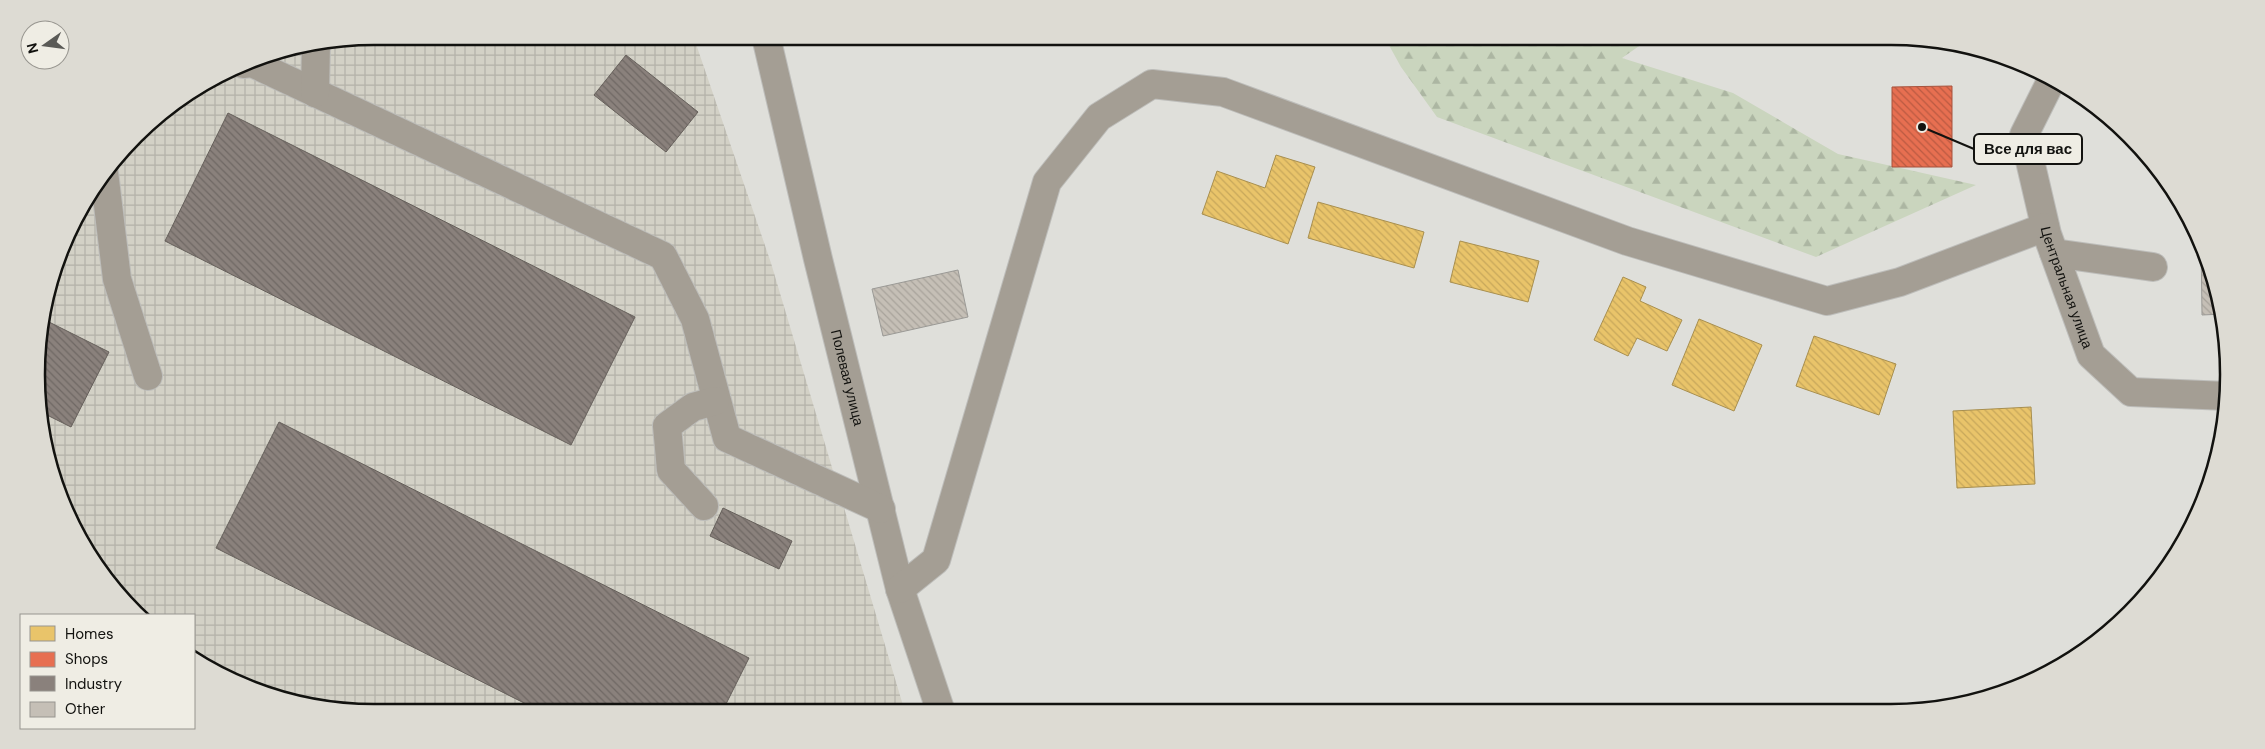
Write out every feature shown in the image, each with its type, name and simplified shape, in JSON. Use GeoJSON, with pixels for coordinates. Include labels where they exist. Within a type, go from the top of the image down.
{"type":"FeatureCollection","features":[{"type":"Feature","properties":{"kind":"street","name":"Полевая улица"},"geometry":{"type":"LineString","coordinates":[[768,45],[818,259],[900,589],[938,704]]}},
{"type":"Feature","properties":{"kind":"street"},"geometry":{"type":"LineString","coordinates":[[315,93],[316,50]]}},
{"type":"Feature","properties":{"kind":"street"},"geometry":{"type":"LineString","coordinates":[[258,66],[663,256],[695,319],[715,401],[727,438],[881,509]]}},
{"type":"Feature","properties":{"kind":"street"},"geometry":{"type":"LineString","coordinates":[[900,589],[936,560],[1047,182],[1099,117],[1152,84],[1223,92],[1627,241],[1827,301],[1900,282],[2045,227]]}},
{"type":"Feature","properties":{"kind":"street","name":"Центральная улица"},"geometry":{"type":"LineString","coordinates":[[2049,86],[2024,135],[2045,227],[2090,355],[2130,392],[2219,396]]}},
{"type":"Feature","properties":{"kind":"street"},"geometry":{"type":"LineString","coordinates":[[106,185],[117,279],[148,376]]}},
{"type":"Feature","properties":{"kind":"street"},"geometry":{"type":"LineString","coordinates":[[2054,253],[2153,266]]}},
{"type":"Feature","properties":{"kind":"street"},"geometry":{"type":"LineString","coordinates":[[704,506],[671,470],[667,426],[692,408],[715,401]]}},
{"type":"Feature","properties":{"kind":"shaded area"},"geometry":{"type":"Polygon","coordinates":[[[374,45],[696,45],[771,263],[903,704],[374,704],[331,701],[289,693],[248,679],[195,651],[195,614],[149,614],[127,592],[89,539],[70,501],[56,460],[51,439],[46,396],[45,374],[48,331],[51,310],[62,269],[89,210],[127,157],[174,113],[229,79],[248,70],[289,56],[331,48],[374,45]]]}},
{"type":"Feature","properties":{"kind":"green space"},"geometry":{"type":"Polygon","coordinates":[[[1389,45],[1641,45],[1622,58],[1733,93],[1838,154],[1976,185],[1816,257],[1437,117],[1401,67],[1389,45]]]}},
{"type":"Feature","properties":{"kind":"building: Homes"},"geometry":{"type":"Polygon","coordinates":[[[1276,155],[1315,167],[1288,244],[1202,214],[1217,171],[1265,188],[1276,155]]]}},
{"type":"Feature","properties":{"kind":"building: Homes"},"geometry":{"type":"Polygon","coordinates":[[[1318,202],[1424,232],[1414,268],[1308,238],[1318,202]]]}},
{"type":"Feature","properties":{"kind":"building: Homes"},"geometry":{"type":"Polygon","coordinates":[[[1460,241],[1539,261],[1528,302],[1450,282],[1460,241]]]}},
{"type":"Feature","properties":{"kind":"building: Homes"},"geometry":{"type":"Polygon","coordinates":[[[1623,277],[1646,287],[1640,301],[1682,320],[1667,351],[1637,338],[1628,356],[1594,340],[1623,277]]]}},
{"type":"Feature","properties":{"kind":"building: Homes"},"geometry":{"type":"Polygon","coordinates":[[[1699,319],[1762,345],[1734,411],[1672,385],[1699,319]]]}},
{"type":"Feature","properties":{"kind":"building: Homes"},"geometry":{"type":"Polygon","coordinates":[[[1814,336],[1896,364],[1879,415],[1796,386],[1814,336]]]}},
{"type":"Feature","properties":{"kind":"building: Homes"},"geometry":{"type":"Polygon","coordinates":[[[2031,407],[2035,484],[1957,488],[1953,411],[2031,407]]]}},
{"type":"Feature","properties":{"kind":"building: Shops"},"geometry":{"type":"Polygon","coordinates":[[[1952,86],[1952,167],[1892,167],[1892,87],[1952,86]]]}},
{"type":"Feature","properties":{"kind":"building: Industry"},"geometry":{"type":"Polygon","coordinates":[[[626,55],[698,112],[666,152],[594,95],[626,55]]]}},
{"type":"Feature","properties":{"kind":"building: Industry"},"geometry":{"type":"Polygon","coordinates":[[[228,113],[635,317],[571,445],[165,241],[228,113]]]}},
{"type":"Feature","properties":{"kind":"building: Industry"},"geometry":{"type":"Polygon","coordinates":[[[49,322],[109,352],[71,427],[48,415],[45,374],[49,322]]]}},
{"type":"Feature","properties":{"kind":"building: Industry"},"geometry":{"type":"Polygon","coordinates":[[[279,422],[749,658],[726,704],[526,704],[216,548],[279,422]]]}},
{"type":"Feature","properties":{"kind":"building: Industry"},"geometry":{"type":"Polygon","coordinates":[[[723,508],[792,541],[779,569],[710,536],[723,508]]]}},
{"type":"Feature","properties":{"kind":"building: Other"},"geometry":{"type":"Polygon","coordinates":[[[2201,265],[2215,314],[2202,315],[2201,265]]]}},
{"type":"Feature","properties":{"kind":"building: Other"},"geometry":{"type":"Polygon","coordinates":[[[958,270],[968,317],[883,336],[872,289],[958,270]]]}},
{"type":"Feature","properties":{"kind":"place","name":"Все для вас"},"geometry":{"type":"Point","coordinates":[1922,127]}}]}
